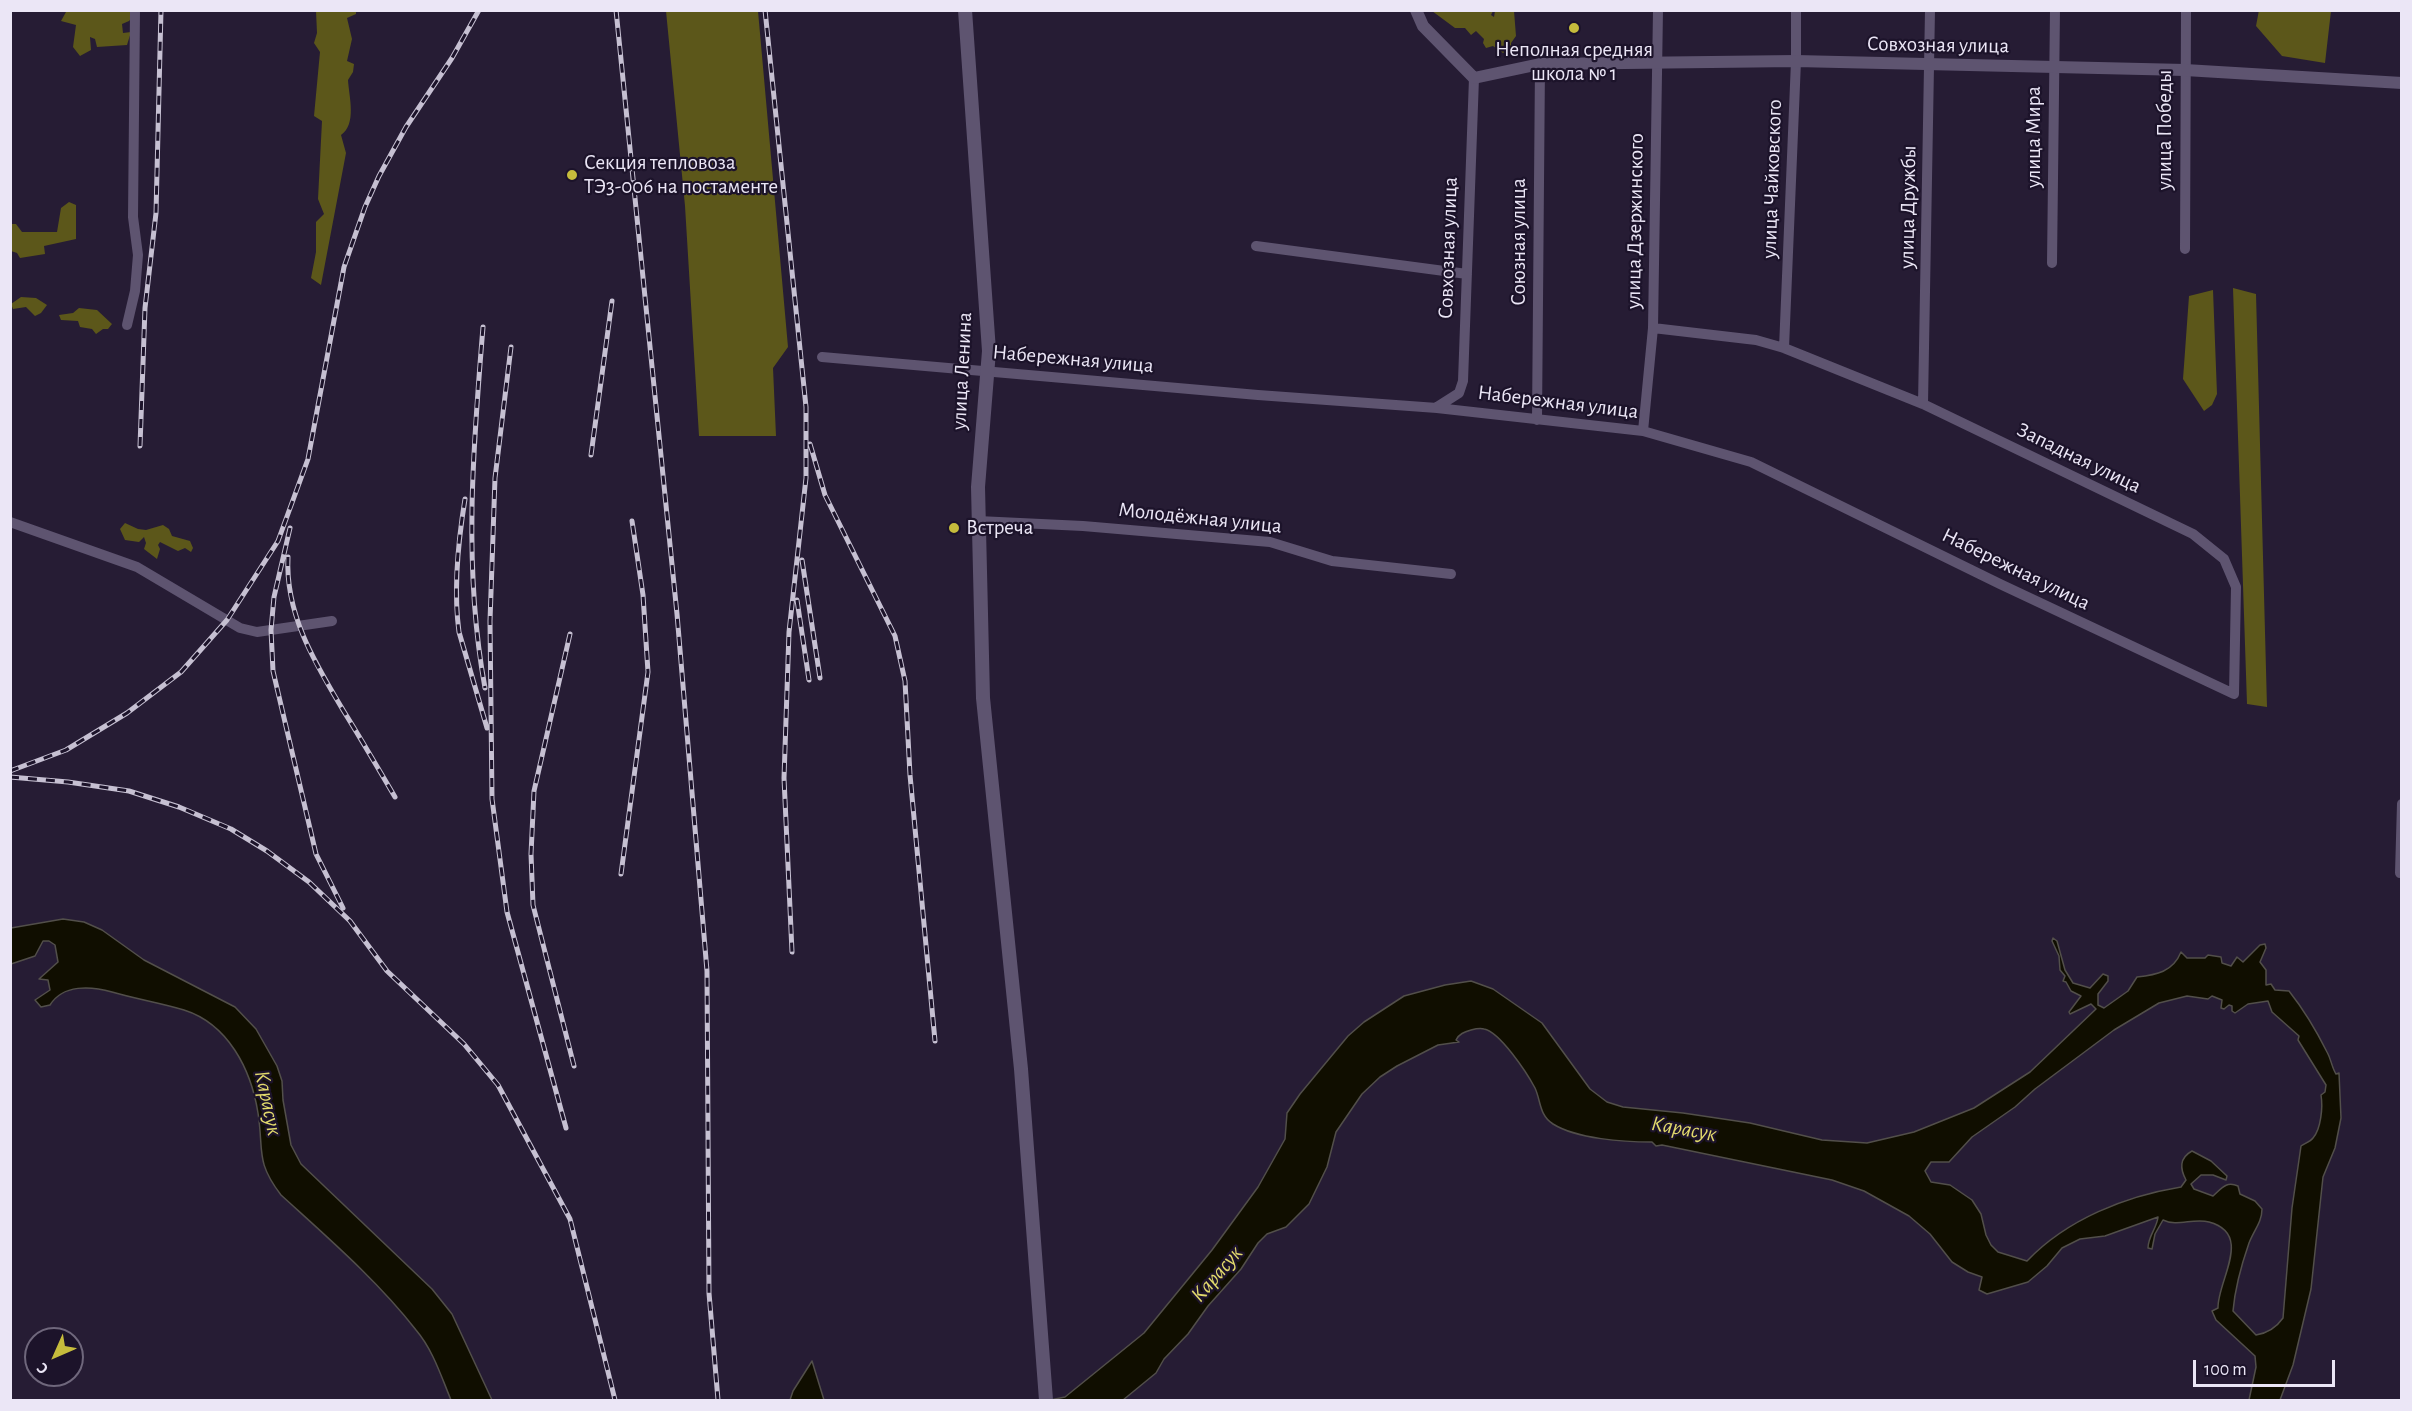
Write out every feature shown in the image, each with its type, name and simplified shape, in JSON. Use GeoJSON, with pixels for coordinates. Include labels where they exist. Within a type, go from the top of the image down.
{"type":"FeatureCollection","features":[{"type":"Feature","properties":{"kind":"main road","name":"улица Ленина"},"geometry":{"type":"LineString","coordinates":[[965,10],[988,351],[979,460],[978,521],[983,698],[1021,1076],[1046,1401]]}},
{"type":"Feature","properties":{"kind":"street"},"geometry":{"type":"LineString","coordinates":[[127,325],[135,291],[138,255],[133,217],[135,10]]}},
{"type":"Feature","properties":{"kind":"street"},"geometry":{"type":"LineString","coordinates":[[1416,10],[1424,26],[1474,78]]}},
{"type":"Feature","properties":{"kind":"street","name":"улица Дзержинского"},"geometry":{"type":"LineString","coordinates":[[1643,431],[1653,328],[1658,10]]}},
{"type":"Feature","properties":{"kind":"street","name":"улица Чайковского"},"geometry":{"type":"LineString","coordinates":[[1784,348],[1796,61],[1796,10]]}},
{"type":"Feature","properties":{"kind":"street","name":"улица Дружбы"},"geometry":{"type":"LineString","coordinates":[[1923,405],[1930,10]]}},
{"type":"Feature","properties":{"kind":"street","name":"улица Мира"},"geometry":{"type":"LineString","coordinates":[[2052,263],[2055,10]]}},
{"type":"Feature","properties":{"kind":"street","name":"улица Победы"},"geometry":{"type":"LineString","coordinates":[[2185,249],[2186,10]]}},
{"type":"Feature","properties":{"kind":"street","name":"Совхозная улица"},"geometry":{"type":"LineString","coordinates":[[1437,408],[1458,393],[1463,381],[1474,78],[1540,64],[1796,61],[2185,70],[2402,83]]}},
{"type":"Feature","properties":{"kind":"street","name":"Союзная улица"},"geometry":{"type":"LineString","coordinates":[[1537,420],[1540,64]]}},
{"type":"Feature","properties":{"kind":"street"},"geometry":{"type":"LineString","coordinates":[[1256,246],[1467,274]]}},
{"type":"Feature","properties":{"kind":"street","name":"Западная улица"},"geometry":{"type":"LineString","coordinates":[[1653,328],[1756,340],[1784,348],[1923,405],[2193,534],[2224,559],[2236,587],[2234,694]]}},
{"type":"Feature","properties":{"kind":"street","name":"Набережная улица"},"geometry":{"type":"LineString","coordinates":[[822,357],[1258,395],[1437,408],[1643,431],[1751,462],[2000,584],[2234,694]]}},
{"type":"Feature","properties":{"kind":"street","name":"Молодёжная улица"},"geometry":{"type":"LineString","coordinates":[[978,521],[1083,526],[1270,542],[1332,561],[1451,574]]}},
{"type":"Feature","properties":{"kind":"street"},"geometry":{"type":"LineString","coordinates":[[10,522],[137,567],[240,628],[257,632],[332,621]]}},
{"type":"Feature","properties":{"kind":"street"},"geometry":{"type":"LineString","coordinates":[[2400,873],[2402,804]]}},
{"type":"Feature","properties":{"kind":"shaded area"},"geometry":{"type":"Polygon","coordinates":[[[133,10],[135,14],[129,21],[122,24],[123,33],[131,32],[127,45],[97,47],[95,39],[90,37],[91,50],[80,56],[73,47],[76,25],[61,21],[66,12],[133,10]]]}},
{"type":"Feature","properties":{"kind":"shaded area"},"geometry":{"type":"Polygon","coordinates":[[[2259,10],[2331,11],[2325,63],[2282,56],[2256,26],[2259,10]]]}},
{"type":"Feature","properties":{"kind":"shaded area"},"geometry":{"type":"Polygon","coordinates":[[[316,11],[356,11],[356,14],[347,18],[352,39],[347,61],[354,64],[353,72],[348,80],[351,117],[346,130],[341,135],[346,153],[321,285],[311,278],[316,252],[316,222],[324,214],[318,199],[322,121],[314,116],[320,52],[314,43],[317,33],[316,11]]]}},
{"type":"Feature","properties":{"kind":"shaded area"},"geometry":{"type":"Polygon","coordinates":[[[666,11],[758,11],[788,347],[773,368],[776,436],[699,436],[685,206],[666,11]]]}},
{"type":"Feature","properties":{"kind":"shaded area"},"geometry":{"type":"Polygon","coordinates":[[[1432,11],[1493,11],[1491,15],[1494,17],[1495,11],[1514,11],[1516,36],[1511,43],[1511,50],[1503,53],[1493,46],[1486,48],[1483,43],[1484,39],[1476,31],[1471,35],[1465,28],[1455,28],[1432,11]]]}},
{"type":"Feature","properties":{"kind":"shaded area"},"geometry":{"type":"Polygon","coordinates":[[[69,202],[76,205],[76,239],[44,246],[45,254],[20,258],[17,253],[11,251],[11,224],[16,224],[22,232],[57,232],[61,208],[69,202]]]}},
{"type":"Feature","properties":{"kind":"shaded area"},"geometry":{"type":"Polygon","coordinates":[[[2233,288],[2256,294],[2267,707],[2247,704],[2233,288]]]}},
{"type":"Feature","properties":{"kind":"shaded area"},"geometry":{"type":"Polygon","coordinates":[[[2213,290],[2217,394],[2212,405],[2204,411],[2183,379],[2189,296],[2213,290]]]}},
{"type":"Feature","properties":{"kind":"shaded area"},"geometry":{"type":"Polygon","coordinates":[[[21,297],[36,298],[47,305],[41,313],[35,316],[26,307],[13,309],[11,304],[21,297]]]}},
{"type":"Feature","properties":{"kind":"shaded area"},"geometry":{"type":"Polygon","coordinates":[[[79,308],[97,310],[112,324],[108,329],[103,329],[96,334],[92,329],[80,327],[78,321],[61,320],[59,315],[73,313],[79,308]]]}},
{"type":"Feature","properties":{"kind":"shaded area"},"geometry":{"type":"Polygon","coordinates":[[[125,523],[146,530],[163,525],[169,529],[172,536],[190,541],[193,548],[191,552],[185,548],[178,551],[160,542],[157,559],[144,549],[146,543],[144,537],[139,542],[125,540],[120,529],[125,523]]]}},
{"type":"Feature","properties":{"kind":"water","name":"Карасук"},"geometry":{"type":"Polygon","coordinates":[[[63,919],[84,922],[102,930],[144,960],[235,1007],[256,1029],[277,1066],[282,1081],[291,1145],[301,1164],[432,1289],[452,1314],[492,1400],[451,1400],[427,1346],[401,1312],[352,1260],[281,1195],[264,1164],[258,1113],[250,1080],[235,1050],[213,1026],[184,1010],[104,990],[87,988],[62,993],[50,1005],[41,1007],[35,1000],[50,990],[48,980],[39,979],[58,962],[55,945],[49,941],[43,941],[35,956],[11,964],[11,928],[63,919]]]}},
{"type":"Feature","properties":{"kind":"water","name":"Карасук"},"geometry":{"type":"Polygon","coordinates":[[[2053,938],[2057,941],[2065,970],[2073,983],[2090,988],[2103,974],[2108,976],[2108,981],[2098,994],[2098,1005],[2104,1008],[2128,991],[2137,977],[2151,975],[2169,968],[2181,952],[2187,958],[2205,958],[2208,955],[2221,957],[2222,963],[2231,966],[2237,957],[2243,962],[2260,945],[2265,944],[2266,948],[2260,962],[2266,970],[2266,985],[2271,984],[2275,990],[2289,991],[2319,1036],[2336,1074],[2339,1073],[2341,1118],[2335,1148],[2323,1177],[2311,1289],[2293,1365],[2280,1400],[2249,1400],[2256,1367],[2255,1356],[2216,1320],[2212,1311],[2218,1308],[2230,1259],[2229,1237],[2222,1228],[2203,1221],[2174,1223],[2163,1220],[2155,1234],[2152,1249],[2148,1248],[2158,1217],[2105,1236],[2080,1239],[2062,1248],[2047,1266],[2028,1282],[1987,1294],[1979,1290],[1982,1277],[1952,1262],[1930,1234],[1909,1216],[1864,1191],[1832,1180],[1662,1145],[1656,1146],[1652,1142],[1587,1136],[1553,1124],[1545,1116],[1535,1088],[1512,1054],[1498,1037],[1481,1029],[1464,1032],[1456,1040],[1459,1042],[1438,1045],[1397,1066],[1380,1077],[1362,1094],[1336,1132],[1327,1167],[1309,1204],[1286,1227],[1267,1234],[1258,1243],[1241,1269],[1208,1306],[1188,1334],[1164,1359],[1156,1373],[1123,1400],[1050,1400],[1065,1397],[1144,1333],[1212,1250],[1258,1187],[1285,1139],[1287,1113],[1300,1094],[1348,1036],[1364,1022],[1404,996],[1471,981],[1493,989],[1542,1023],[1590,1089],[1607,1102],[1623,1107],[1750,1123],[1822,1140],[1867,1143],[1914,1132],[1974,1108],[2030,1072],[2096,1009],[2091,1004],[2070,1014],[2069,1012],[2081,996],[2071,991],[2063,981],[2065,976],[2060,970],[2059,956],[2052,941],[2053,938]],[[2187,996],[2159,1003],[2114,1030],[2035,1089],[2015,1107],[1972,1137],[1949,1162],[1931,1162],[1925,1171],[1931,1182],[1950,1185],[1972,1200],[1981,1214],[1991,1245],[1998,1252],[2027,1261],[2060,1233],[2098,1212],[2139,1196],[2181,1187],[2186,1180],[2182,1168],[2183,1160],[2192,1151],[2211,1161],[2227,1176],[2226,1180],[2213,1175],[2201,1175],[2191,1184],[2194,1189],[2213,1196],[2224,1186],[2230,1184],[2238,1186],[2240,1194],[2255,1201],[2262,1209],[2261,1218],[2249,1243],[2241,1269],[2233,1311],[2256,1335],[2271,1330],[2283,1318],[2292,1208],[2301,1146],[2316,1134],[2320,1124],[2321,1095],[2325,1092],[2326,1085],[2298,1040],[2299,1036],[2272,1012],[2268,1001],[2248,1004],[2235,1013],[2232,1011],[2232,1006],[2221,1008],[2222,1000],[2212,996],[2208,999],[2187,996]]]}},
{"type":"Feature","properties":{"kind":"water"},"geometry":{"type":"Polygon","coordinates":[[[812,1361],[824,1400],[790,1400],[793,1391],[812,1361]]]}},
{"type":"Feature","properties":{"kind":"railway"},"geometry":{"type":"LineString","coordinates":[[140,446],[145,308],[156,213],[161,10]]}},
{"type":"Feature","properties":{"kind":"railway"},"geometry":{"type":"LineString","coordinates":[[10,771],[66,750],[127,713],[181,672],[227,620],[278,541],[308,459],[344,267],[365,207],[406,127],[452,58],[479,10]]}},
{"type":"Feature","properties":{"kind":"railway"},"geometry":{"type":"LineString","coordinates":[[616,10],[677,614],[707,971],[709,1293],[718,1400]]}},
{"type":"Feature","properties":{"kind":"railway"},"geometry":{"type":"LineString","coordinates":[[765,10],[806,407],[806,478],[789,632],[784,778],[792,952]]}},
{"type":"Feature","properties":{"kind":"railway"},"geometry":{"type":"LineString","coordinates":[[591,455],[612,301]]}},
{"type":"Feature","properties":{"kind":"railway"},"geometry":{"type":"LineString","coordinates":[[483,327],[473,463],[472,553],[478,643],[485,688]]}},
{"type":"Feature","properties":{"kind":"railway"},"geometry":{"type":"LineString","coordinates":[[511,347],[495,478],[490,621],[492,799],[507,912],[566,1128]]}},
{"type":"Feature","properties":{"kind":"railway"},"geometry":{"type":"LineString","coordinates":[[810,444],[825,495],[895,636],[905,681],[910,775],[935,1041]]}},
{"type":"Feature","properties":{"kind":"railway"},"geometry":{"type":"LineString","coordinates":[[465,499],[457,565],[457,615],[459,632],[487,728]]}},
{"type":"Feature","properties":{"kind":"railway"},"geometry":{"type":"LineString","coordinates":[[621,874],[648,672],[643,595],[632,521]]}},
{"type":"Feature","properties":{"kind":"railway"},"geometry":{"type":"LineString","coordinates":[[290,528],[274,597],[271,630],[273,671],[316,854],[343,908]]}},
{"type":"Feature","properties":{"kind":"railway"},"geometry":{"type":"LineString","coordinates":[[288,557],[291,598],[304,637],[322,674],[395,797]]}},
{"type":"Feature","properties":{"kind":"railway"},"geometry":{"type":"LineString","coordinates":[[802,560],[820,678]]}},
{"type":"Feature","properties":{"kind":"railway"},"geometry":{"type":"LineString","coordinates":[[797,600],[809,680]]}},
{"type":"Feature","properties":{"kind":"railway"},"geometry":{"type":"LineString","coordinates":[[570,634],[534,791],[531,854],[533,905],[574,1066]]}},
{"type":"Feature","properties":{"kind":"railway"},"geometry":{"type":"LineString","coordinates":[[10,777],[68,782],[129,791],[179,807],[231,829],[267,851],[309,882],[350,921],[387,971],[464,1044],[498,1085],[570,1219],[615,1400]]}},
{"type":"Feature","properties":{"kind":"place","name":"Неполная средняя школа № 1"},"geometry":{"type":"Point","coordinates":[1574,28]}},
{"type":"Feature","properties":{"kind":"place","name":"Секция тепловоза ТЭ3-006 на постаменте"},"geometry":{"type":"Point","coordinates":[572,175]}},
{"type":"Feature","properties":{"kind":"place","name":"Встреча"},"geometry":{"type":"Point","coordinates":[954,528]}}]}
